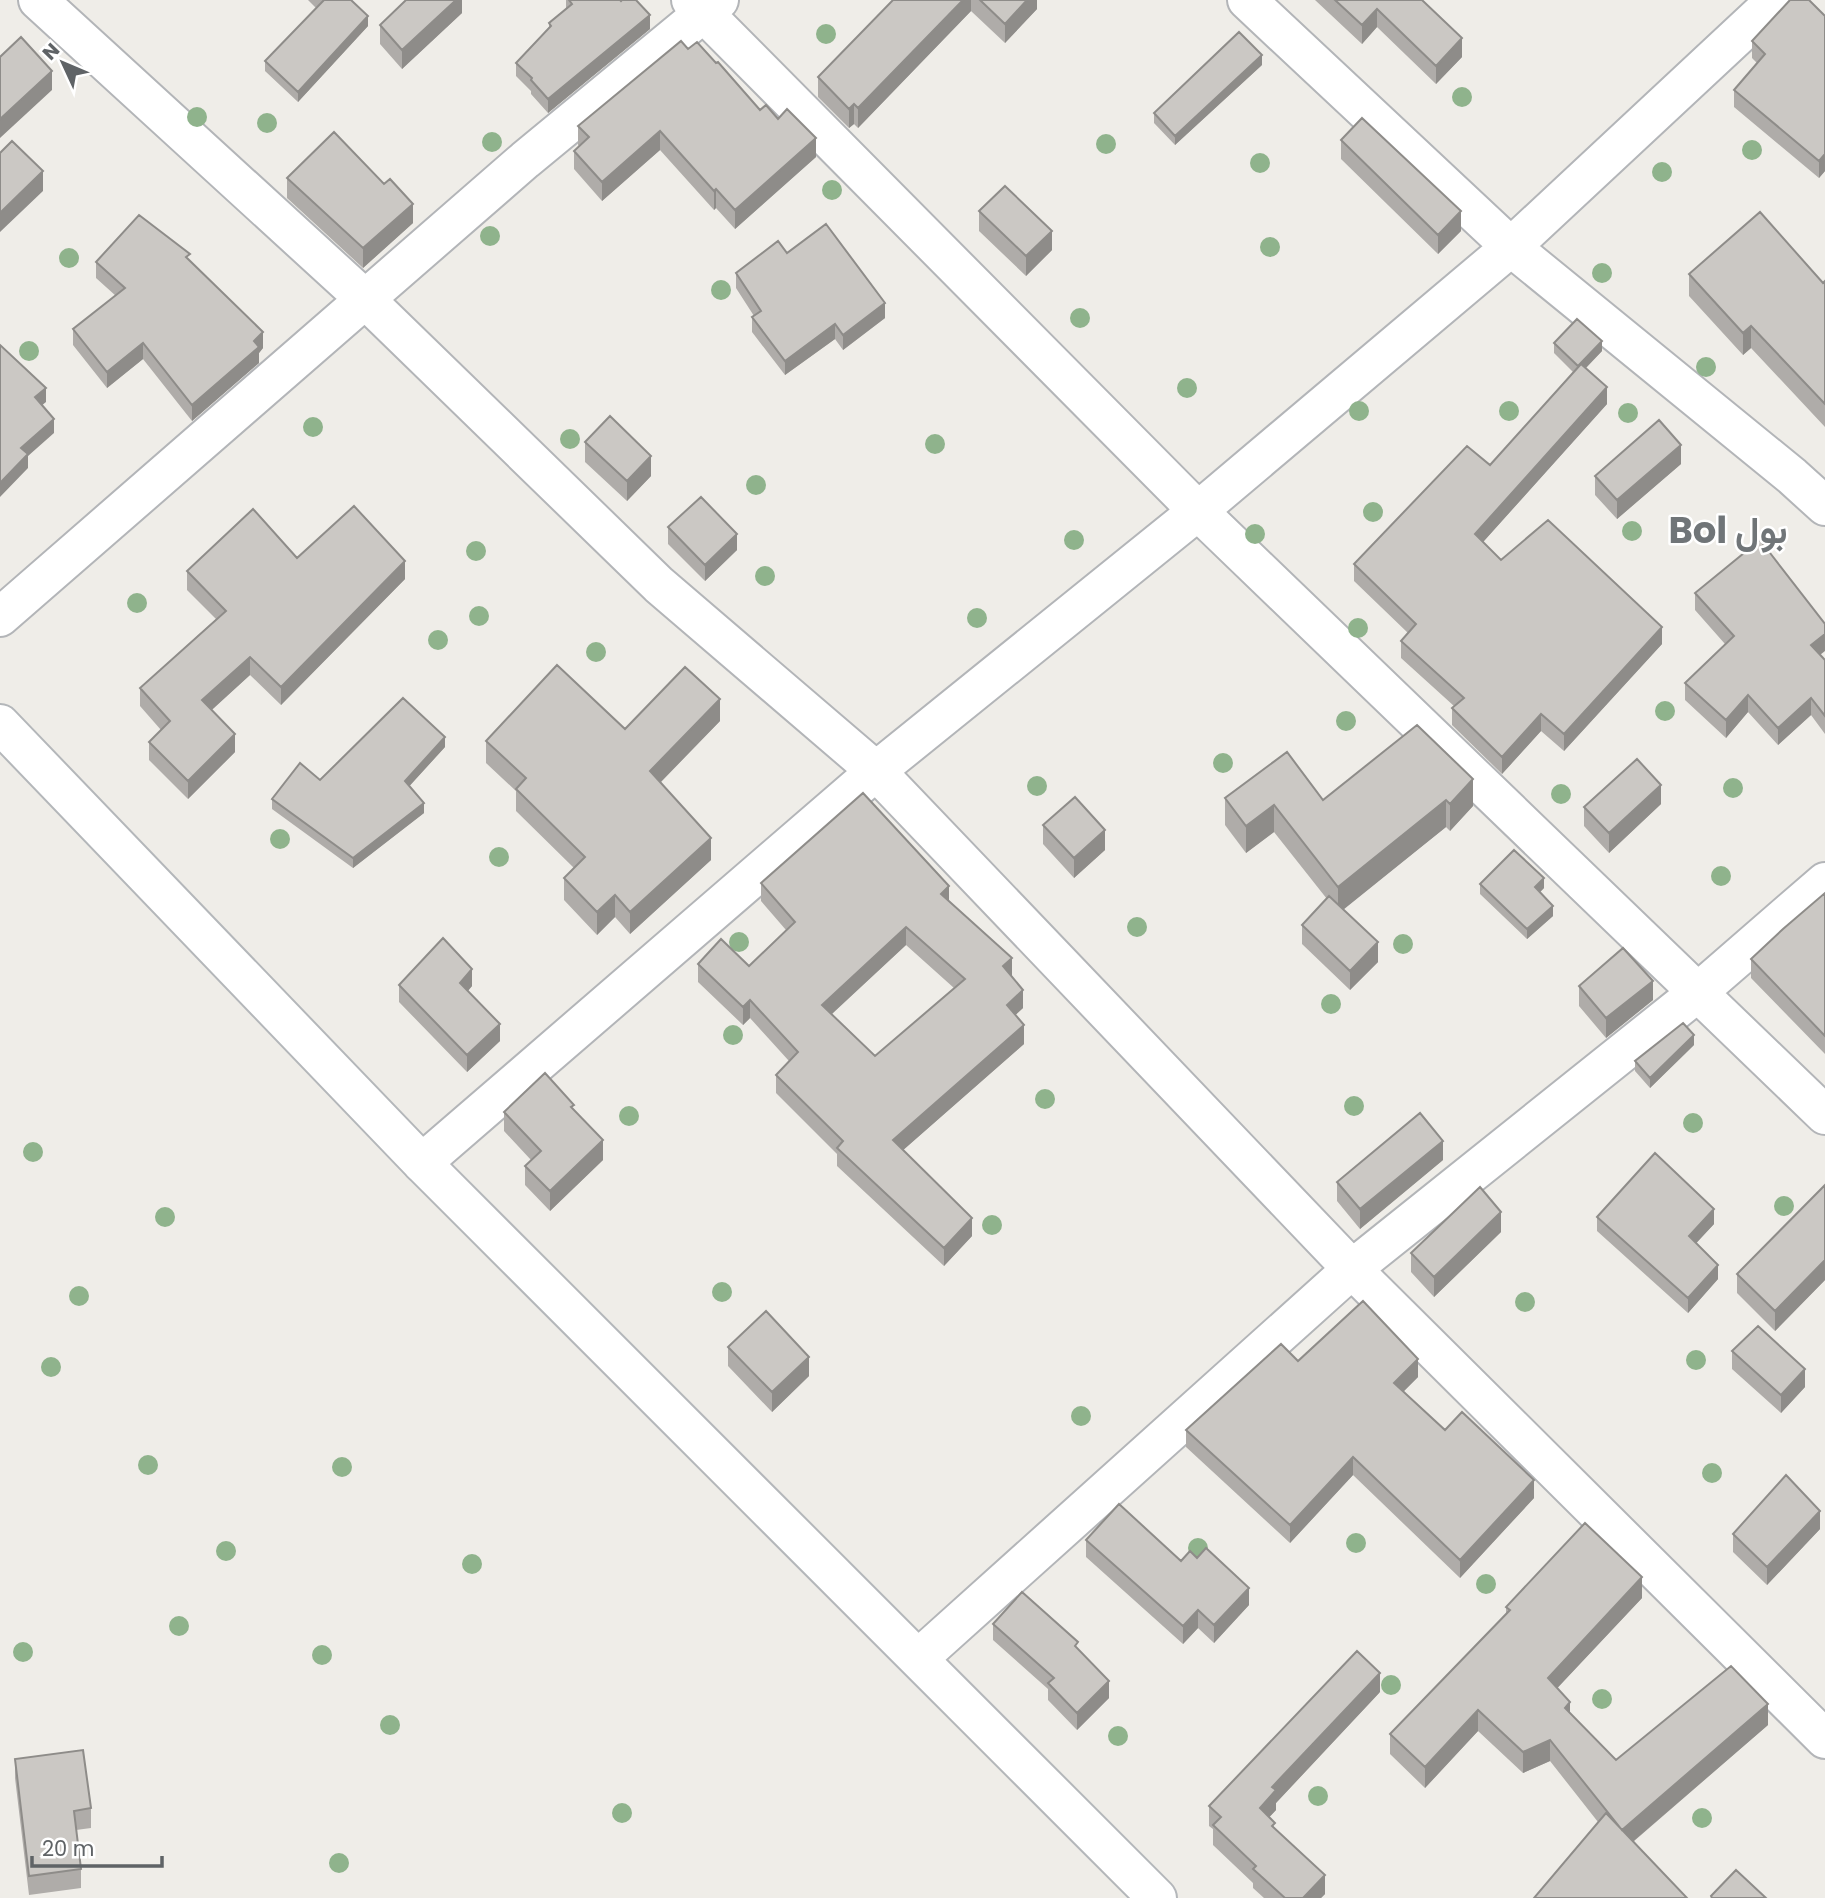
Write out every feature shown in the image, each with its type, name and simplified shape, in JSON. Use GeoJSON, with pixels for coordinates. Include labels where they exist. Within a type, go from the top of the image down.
{"type":"FeatureCollection","features":[{"type":"Feature","properties":{"kind":"street"},"geometry":{"type":"LineString","coordinates":[[38,0],[366,300],[659,585],[876,771],[1352,1269],[1825,1740]]}},
{"type":"Feature","properties":{"kind":"street"},"geometry":{"type":"LineString","coordinates":[[1247,0],[1511,247],[1792,476],[1825,506]]}},
{"type":"Feature","properties":{"kind":"street"},"geometry":{"type":"LineString","coordinates":[[422,1163],[876,771],[1198,511],[1511,247],[1776,0]]}},
{"type":"Feature","properties":{"kind":"street"},"geometry":{"type":"LineString","coordinates":[[0,617],[705,4],[1198,511],[1825,1115]]}},
{"type":"Feature","properties":{"kind":"street"},"geometry":{"type":"LineString","coordinates":[[0,724],[422,1163],[1157,1898]]}},
{"type":"Feature","properties":{"kind":"street"},"geometry":{"type":"LineString","coordinates":[[919,1658],[1352,1269],[1697,993],[1825,882]]}},
{"type":"Feature","properties":{"kind":"building"},"geometry":{"type":"Polygon","coordinates":[[[324,0],[351,0],[368,16],[298,92],[265,61],[324,0]]]}},
{"type":"Feature","properties":{"kind":"building"},"geometry":{"type":"Polygon","coordinates":[[[406,0],[456,0],[402,50],[380,25],[406,0]]]}},
{"type":"Feature","properties":{"kind":"building"},"geometry":{"type":"Polygon","coordinates":[[[569,0],[636,0],[650,15],[548,99],[516,63],[551,26],[549,23],[572,4],[569,0]]]}},
{"type":"Feature","properties":{"kind":"building"},"geometry":{"type":"Polygon","coordinates":[[[893,0],[963,0],[858,108],[854,104],[849,109],[818,77],[893,0]]]}},
{"type":"Feature","properties":{"kind":"building"},"geometry":{"type":"Polygon","coordinates":[[[980,0],[1027,0],[1005,24],[980,0]]]}},
{"type":"Feature","properties":{"kind":"building"},"geometry":{"type":"Polygon","coordinates":[[[1335,0],[1422,0],[1462,38],[1436,66],[1377,9],[1362,25],[1335,0]]]}},
{"type":"Feature","properties":{"kind":"building"},"geometry":{"type":"Polygon","coordinates":[[[1790,0],[1809,0],[1825,16],[1825,154],[1819,161],[1734,90],[1765,54],[1752,41],[1790,0]]]}},
{"type":"Feature","properties":{"kind":"building"},"geometry":{"type":"Polygon","coordinates":[[[1239,32],[1262,55],[1175,136],[1154,113],[1239,32]]]}},
{"type":"Feature","properties":{"kind":"building"},"geometry":{"type":"Polygon","coordinates":[[[21,37],[52,71],[0,119],[0,57],[21,37]]]}},
{"type":"Feature","properties":{"kind":"building"},"geometry":{"type":"Polygon","coordinates":[[[681,41],[688,49],[697,42],[760,110],[766,105],[778,119],[787,109],[816,138],[735,210],[716,189],[714,191],[660,131],[602,182],[574,151],[589,137],[578,126],[681,41]]]}},
{"type":"Feature","properties":{"kind":"building"},"geometry":{"type":"Polygon","coordinates":[[[1362,118],[1461,211],[1438,235],[1341,140],[1362,118]]]}},
{"type":"Feature","properties":{"kind":"building"},"geometry":{"type":"Polygon","coordinates":[[[334,132],[384,184],[390,179],[413,204],[363,248],[287,178],[334,132]]]}},
{"type":"Feature","properties":{"kind":"building"},"geometry":{"type":"Polygon","coordinates":[[[12,141],[43,171],[0,213],[0,153],[12,141]]]}},
{"type":"Feature","properties":{"kind":"building"},"geometry":{"type":"Polygon","coordinates":[[[1005,186],[1052,231],[1026,256],[979,211],[1005,186]]]}},
{"type":"Feature","properties":{"kind":"building"},"geometry":{"type":"Polygon","coordinates":[[[1760,212],[1823,283],[1825,281],[1825,404],[1751,326],[1743,333],[1689,274],[1760,212]]]}},
{"type":"Feature","properties":{"kind":"building"},"geometry":{"type":"Polygon","coordinates":[[[139,215],[190,254],[186,257],[263,332],[254,341],[259,347],[192,405],[143,343],[107,372],[73,329],[125,288],[96,262],[139,215]]]}},
{"type":"Feature","properties":{"kind":"building"},"geometry":{"type":"Polygon","coordinates":[[[826,224],[885,303],[843,335],[835,324],[785,361],[752,317],[761,311],[736,273],[778,241],[787,253],[826,224]]]}},
{"type":"Feature","properties":{"kind":"building"},"geometry":{"type":"Polygon","coordinates":[[[1577,319],[1602,341],[1578,366],[1554,343],[1577,319]]]}},
{"type":"Feature","properties":{"kind":"building"},"geometry":{"type":"Polygon","coordinates":[[[0,345],[46,388],[35,397],[54,419],[21,448],[28,454],[0,483],[0,345]]]}},
{"type":"Feature","properties":{"kind":"building"},"geometry":{"type":"Polygon","coordinates":[[[1581,364],[1607,387],[1475,534],[1501,560],[1548,520],[1662,627],[1564,734],[1541,714],[1502,757],[1452,708],[1464,698],[1401,641],[1416,624],[1354,564],[1467,446],[1490,465],[1581,364]]]}},
{"type":"Feature","properties":{"kind":"building"},"geometry":{"type":"Polygon","coordinates":[[[610,416],[651,456],[627,481],[585,442],[610,416]]]}},
{"type":"Feature","properties":{"kind":"building"},"geometry":{"type":"Polygon","coordinates":[[[1659,420],[1681,445],[1617,500],[1595,476],[1659,420]]]}},
{"type":"Feature","properties":{"kind":"building"},"geometry":{"type":"Polygon","coordinates":[[[701,497],[737,534],[705,565],[668,527],[701,497]]]}},
{"type":"Feature","properties":{"kind":"building"},"geometry":{"type":"Polygon","coordinates":[[[354,506],[405,561],[281,687],[250,657],[202,700],[235,734],[188,781],[149,742],[170,721],[140,688],[226,611],[187,571],[253,509],[297,558],[354,506]]]}},
{"type":"Feature","properties":{"kind":"building"},"geometry":{"type":"Polygon","coordinates":[[[1760,540],[1825,624],[1825,634],[1811,645],[1825,660],[1825,716],[1811,698],[1778,728],[1748,695],[1726,720],[1685,683],[1734,636],[1695,593],[1760,540]]]}},
{"type":"Feature","properties":{"kind":"building"},"geometry":{"type":"Polygon","coordinates":[[[557,665],[625,729],[685,667],[720,699],[650,771],[711,838],[630,912],[615,895],[597,912],[564,878],[585,857],[516,789],[526,778],[486,741],[557,665]]]}},
{"type":"Feature","properties":{"kind":"building"},"geometry":{"type":"Polygon","coordinates":[[[403,698],[445,737],[405,781],[424,803],[353,858],[272,799],[300,763],[320,780],[403,698]]]}},
{"type":"Feature","properties":{"kind":"building"},"geometry":{"type":"Polygon","coordinates":[[[1417,725],[1473,779],[1450,804],[1446,800],[1338,887],[1274,805],[1246,826],[1225,798],[1287,752],[1323,800],[1417,725]]]}},
{"type":"Feature","properties":{"kind":"building"},"geometry":{"type":"Polygon","coordinates":[[[1637,759],[1661,785],[1609,833],[1584,807],[1637,759]]]}},
{"type":"Feature","properties":{"kind":"building"},"geometry":{"type":"Polygon","coordinates":[[[863,793],[949,886],[941,894],[1012,958],[1003,966],[1023,990],[1007,1005],[1024,1025],[893,1140],[972,1218],[944,1248],[837,1148],[843,1141],[776,1075],[798,1052],[750,1000],[743,1007],[698,964],[721,939],[749,966],[795,922],[761,883],[863,793]],[[906,927],[822,1005],[875,1056],[965,979],[906,927]]]}},
{"type":"Feature","properties":{"kind":"building"},"geometry":{"type":"Polygon","coordinates":[[[1075,797],[1105,830],[1074,858],[1043,825],[1075,797]]]}},
{"type":"Feature","properties":{"kind":"building"},"geometry":{"type":"Polygon","coordinates":[[[1514,850],[1544,878],[1535,887],[1553,906],[1527,929],[1480,884],[1514,850]]]}},
{"type":"Feature","properties":{"kind":"building"},"geometry":{"type":"Polygon","coordinates":[[[1825,893],[1825,1036],[1751,959],[1825,893]]]}},
{"type":"Feature","properties":{"kind":"building"},"geometry":{"type":"Polygon","coordinates":[[[1329,896],[1378,942],[1350,971],[1302,925],[1329,896]]]}},
{"type":"Feature","properties":{"kind":"building"},"geometry":{"type":"Polygon","coordinates":[[[443,938],[472,969],[460,983],[500,1024],[467,1055],[399,985],[443,938]]]}},
{"type":"Feature","properties":{"kind":"building"},"geometry":{"type":"Polygon","coordinates":[[[1623,948],[1653,981],[1606,1018],[1579,986],[1623,948]]]}},
{"type":"Feature","properties":{"kind":"building"},"geometry":{"type":"Polygon","coordinates":[[[1683,1023],[1694,1035],[1650,1078],[1635,1061],[1683,1023]]]}},
{"type":"Feature","properties":{"kind":"building"},"geometry":{"type":"Polygon","coordinates":[[[545,1073],[574,1105],[571,1107],[603,1140],[550,1191],[525,1166],[541,1151],[504,1112],[545,1073]]]}},
{"type":"Feature","properties":{"kind":"building"},"geometry":{"type":"Polygon","coordinates":[[[1420,1113],[1443,1141],[1360,1209],[1337,1182],[1420,1113]]]}},
{"type":"Feature","properties":{"kind":"building"},"geometry":{"type":"Polygon","coordinates":[[[1655,1153],[1714,1209],[1689,1236],[1718,1265],[1688,1298],[1597,1217],[1655,1153]]]}},
{"type":"Feature","properties":{"kind":"building"},"geometry":{"type":"Polygon","coordinates":[[[1825,1185],[1825,1260],[1775,1311],[1737,1274],[1825,1185]]]}},
{"type":"Feature","properties":{"kind":"building"},"geometry":{"type":"Polygon","coordinates":[[[1480,1187],[1501,1212],[1434,1277],[1411,1253],[1480,1187]]]}},
{"type":"Feature","properties":{"kind":"building"},"geometry":{"type":"Polygon","coordinates":[[[1363,1301],[1418,1359],[1394,1383],[1445,1430],[1462,1412],[1534,1480],[1460,1560],[1353,1457],[1290,1525],[1186,1430],[1281,1344],[1298,1361],[1363,1301]]]}},
{"type":"Feature","properties":{"kind":"building"},"geometry":{"type":"Polygon","coordinates":[[[766,1311],[809,1357],[772,1392],[728,1347],[766,1311]]]}},
{"type":"Feature","properties":{"kind":"building"},"geometry":{"type":"Polygon","coordinates":[[[1758,1326],[1805,1369],[1781,1395],[1732,1351],[1758,1326]]]}},
{"type":"Feature","properties":{"kind":"building"},"geometry":{"type":"Polygon","coordinates":[[[1786,1475],[1820,1511],[1767,1567],[1733,1534],[1786,1475]]]}},
{"type":"Feature","properties":{"kind":"building"},"geometry":{"type":"Polygon","coordinates":[[[1119,1504],[1181,1561],[1190,1551],[1197,1558],[1206,1548],[1249,1588],[1214,1625],[1198,1610],[1183,1626],[1086,1540],[1119,1504]]]}},
{"type":"Feature","properties":{"kind":"building"},"geometry":{"type":"Polygon","coordinates":[[[1585,1523],[1642,1577],[1548,1678],[1570,1702],[1565,1708],[1616,1760],[1731,1666],[1768,1704],[1622,1830],[1550,1740],[1523,1752],[1478,1710],[1425,1767],[1390,1734],[1510,1610],[1506,1607],[1585,1523]]]}},
{"type":"Feature","properties":{"kind":"building"},"geometry":{"type":"Polygon","coordinates":[[[1022,1592],[1078,1642],[1075,1646],[1109,1681],[1077,1713],[1048,1683],[1054,1678],[993,1624],[1022,1592]]]}},
{"type":"Feature","properties":{"kind":"building"},"geometry":{"type":"Polygon","coordinates":[[[1357,1651],[1380,1673],[1272,1787],[1276,1790],[1260,1808],[1275,1823],[1272,1826],[1325,1875],[1303,1898],[1285,1898],[1253,1869],[1256,1866],[1213,1825],[1221,1817],[1209,1806],[1357,1651]]]}},
{"type":"Feature","properties":{"kind":"building"},"geometry":{"type":"Polygon","coordinates":[[[83,1750],[91,1808],[74,1811],[81,1869],[29,1876],[15,1759],[83,1750]]]}},
{"type":"Feature","properties":{"kind":"building"},"geometry":{"type":"Polygon","coordinates":[[[1606,1813],[1687,1898],[1534,1898],[1606,1813]]]}},
{"type":"Feature","properties":{"kind":"building"},"geometry":{"type":"Polygon","coordinates":[[[1736,1870],[1766,1898],[1712,1898],[1736,1870]]]}},
{"type":"Feature","properties":{"kind":"district","name":"Bol بول"},"geometry":{"type":"Point","coordinates":[1728,530]}}]}
